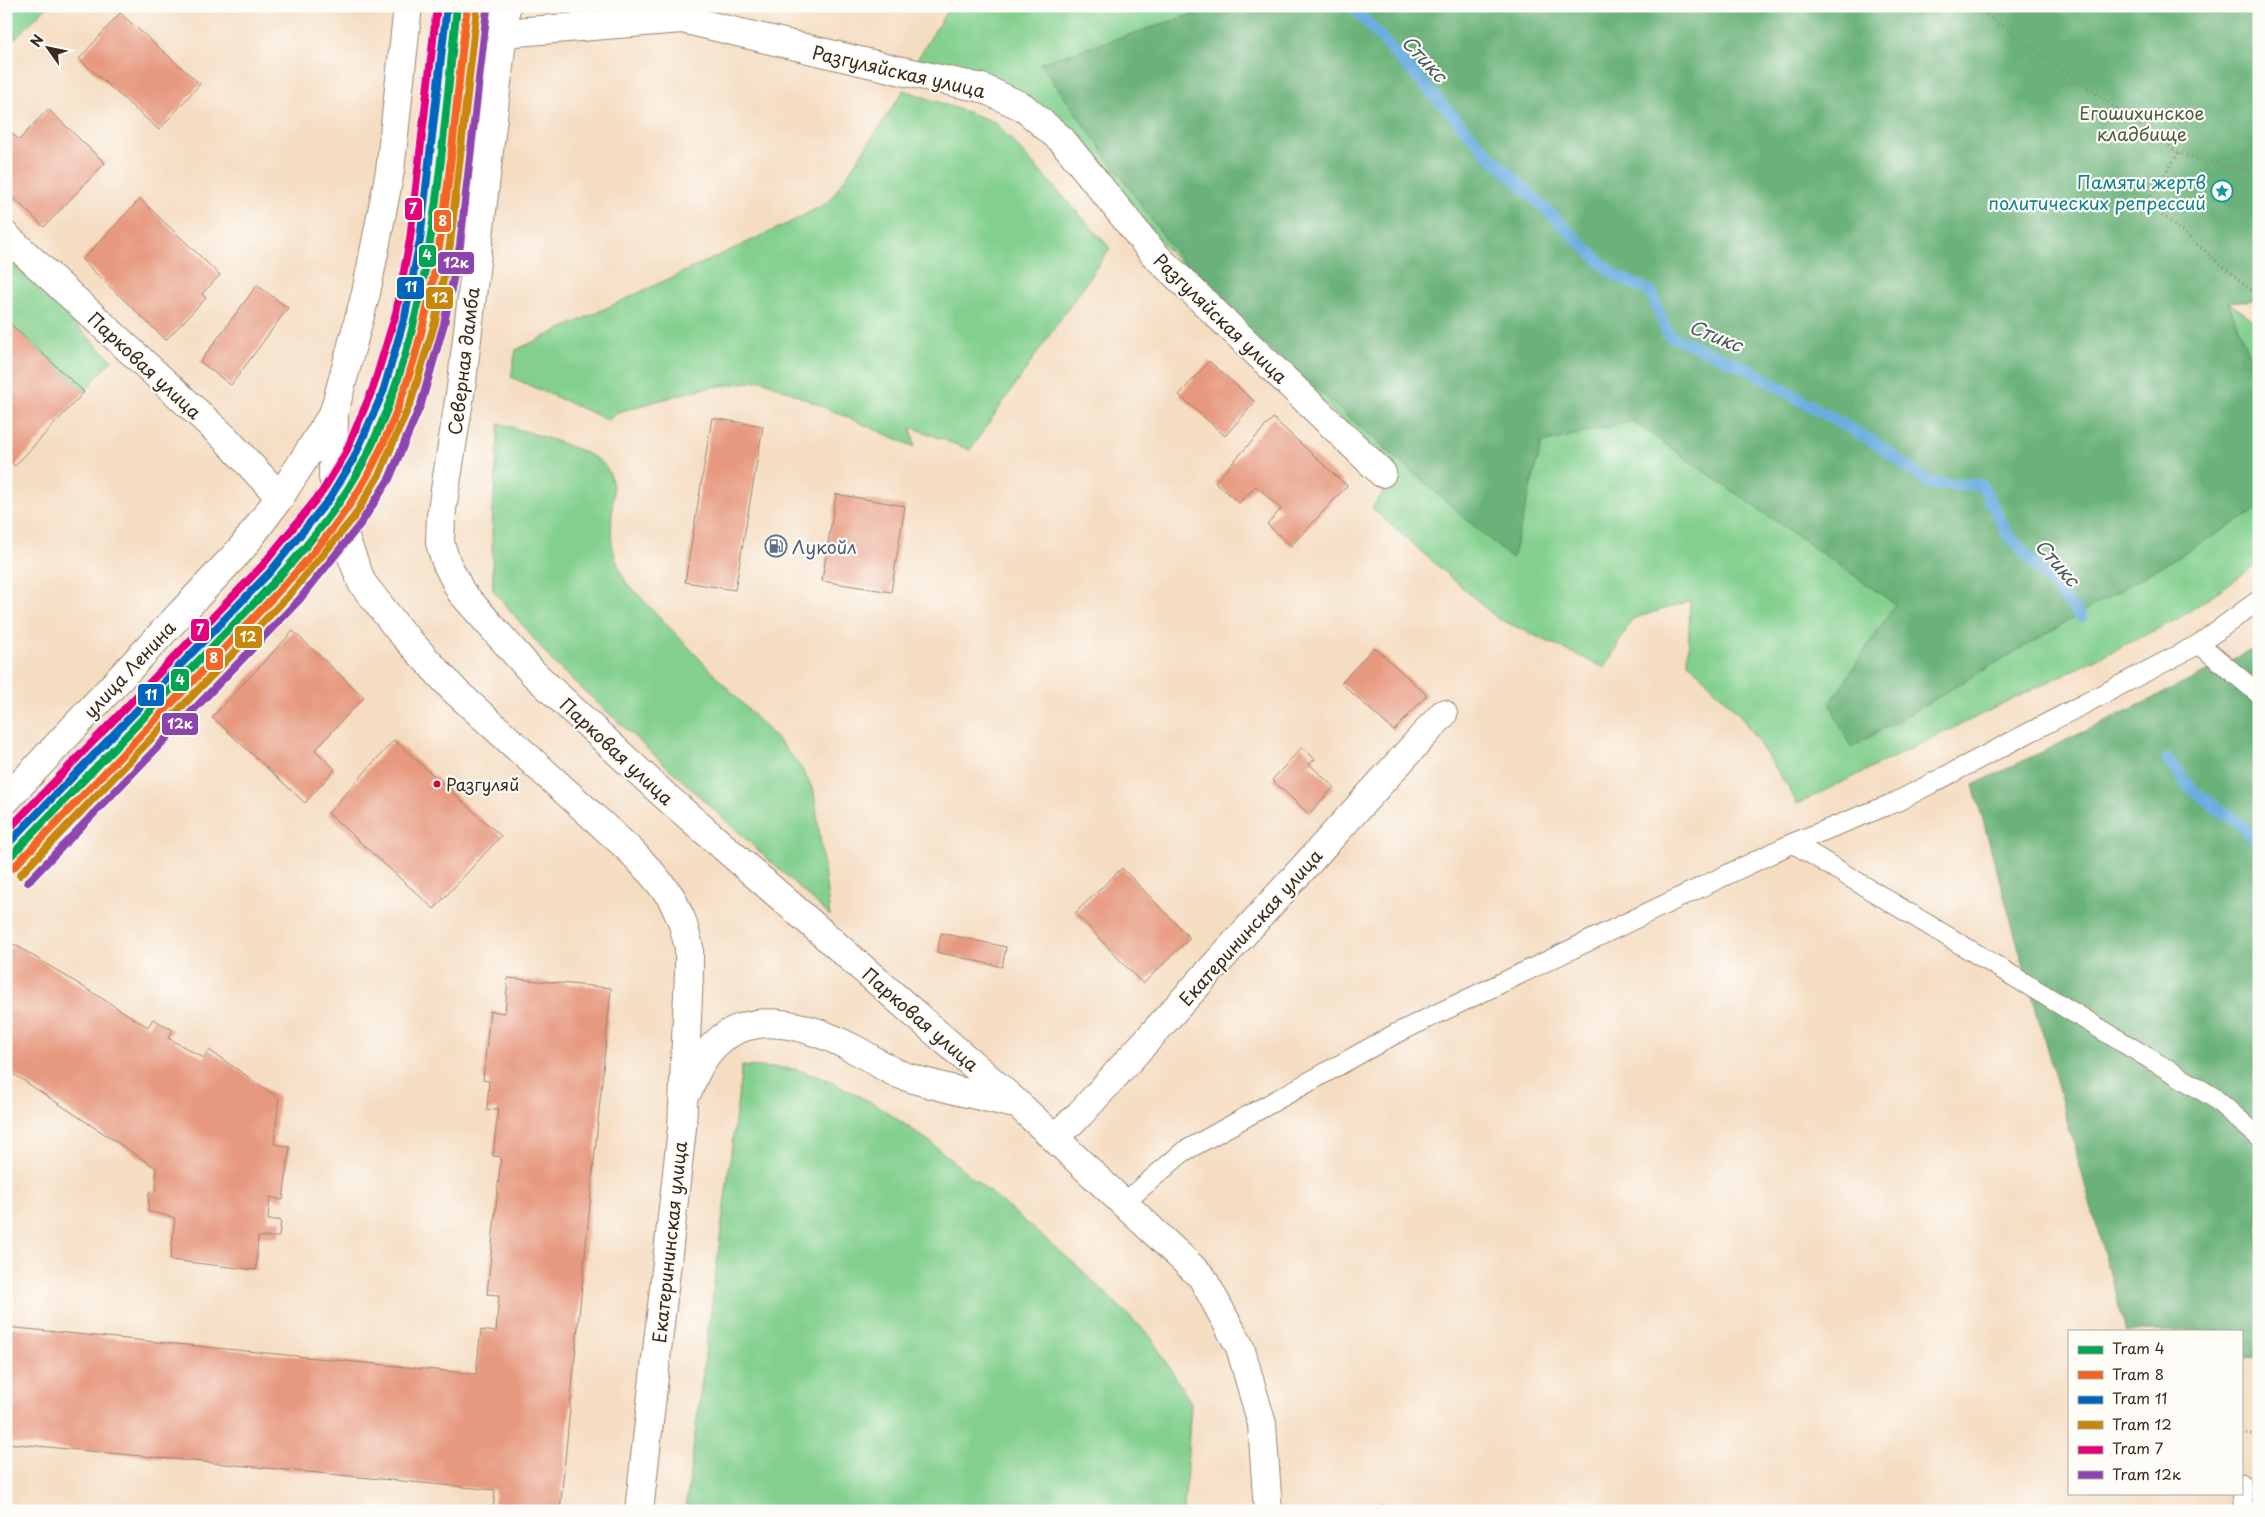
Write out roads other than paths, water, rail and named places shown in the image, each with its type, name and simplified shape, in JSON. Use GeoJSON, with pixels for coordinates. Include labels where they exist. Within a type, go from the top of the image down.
{"type":"FeatureCollection","features":[{"type":"Feature","properties":{"kind":"main road"},"geometry":{"type":"LineString","coordinates":[[334,412],[366,293],[390,171],[408,6]]}},
{"type":"Feature","properties":{"kind":"main road","name":"Северная дамба"},"geometry":{"type":"LineString","coordinates":[[461,592],[446,562],[440,543],[441,516],[463,371],[506,6]]}},
{"type":"Feature","properties":{"kind":"main road"},"geometry":{"type":"LineString","coordinates":[[682,19],[711,6]]}},
{"type":"Feature","properties":{"kind":"main road","name":"Разгуляйская улица"},"geometry":{"type":"LineString","coordinates":[[503,33],[682,19],[982,88],[1023,107],[1062,140],[1154,254],[1382,473]]}},
{"type":"Feature","properties":{"kind":"main road","name":"Парковая улица"},"geometry":{"type":"LineString","coordinates":[[6,236],[225,438],[280,497]]}},
{"type":"Feature","properties":{"kind":"main road","name":"улица Ленина"},"geometry":{"type":"LineString","coordinates":[[6,800],[242,548],[280,497],[334,412]]}},
{"type":"Feature","properties":{"kind":"main road","name":"Екатерининская улица"},"geometry":{"type":"LineString","coordinates":[[334,412],[333,477],[346,541],[362,583],[399,630],[454,690],[632,852],[670,897],[682,921],[689,947],[682,1128],[639,1511]]}},
{"type":"Feature","properties":{"kind":"main road","name":"Парковая улица"},"geometry":{"type":"LineString","coordinates":[[461,592],[532,672],[663,794],[1019,1104],[1125,1202],[1202,1277],[1240,1347],[1262,1424],[1268,1511]]}},
{"type":"Feature","properties":{"kind":"main road","name":"Екатерининская улица"},"geometry":{"type":"LineString","coordinates":[[1055,1138],[1080,1114],[1444,714]]}},
{"type":"Feature","properties":{"kind":"main road"},"geometry":{"type":"LineString","coordinates":[[682,1128],[691,1082],[700,1061],[709,1049],[727,1033],[740,1026],[766,1022],[792,1025],[825,1036],[902,1076],[1019,1104]]}},
{"type":"Feature","properties":{"kind":"lane"},"geometry":{"type":"LineString","coordinates":[[1125,1202],[1183,1152],[1395,1034],[1793,843],[1896,802],[2199,644],[2259,600]]}},
{"type":"Feature","properties":{"kind":"lane"},"geometry":{"type":"LineString","coordinates":[[2199,644],[2259,694]]}},
{"type":"Feature","properties":{"kind":"lane"},"geometry":{"type":"LineString","coordinates":[[1793,843],[2213,1097],[2259,1137]]}},
{"type":"Feature","properties":{"kind":"lane"},"geometry":{"type":"LineString","coordinates":[[2242,1492],[2244,1511]]}},
{"type":"Feature","properties":{"kind":"waterway","name":"Стикс"},"geometry":{"type":"LineString","coordinates":[[1352,6],[1485,151],[1613,274],[1651,292],[1668,335],[1746,368],[1880,446],[1930,484],[1982,485],[2007,533],[2081,617]]}},
{"type":"Feature","properties":{"kind":"waterway","name":"Стикс"},"geometry":{"type":"LineString","coordinates":[[2167,760],[2194,791],[2237,822],[2259,843]]}},
{"type":"Feature","properties":{"kind":"tram line","name":"7"},"geometry":{"type":"LineString","coordinates":[[6,832],[262,566],[322,492],[345,454],[373,388],[396,313],[410,239],[437,6]]}},
{"type":"Feature","properties":{"kind":"tram line","name":"11"},"geometry":{"type":"LineString","coordinates":[[6,846],[270,572],[330,498],[354,458],[383,392],[405,316],[420,240],[447,6]]}},
{"type":"Feature","properties":{"kind":"tram line","name":"4"},"geometry":{"type":"LineString","coordinates":[[6,861],[293,561],[331,513],[363,463],[387,410],[405,355],[419,298],[439,181],[457,6]]}},
{"type":"Feature","properties":{"kind":"tram line","name":"8"},"geometry":{"type":"LineString","coordinates":[[13,868],[301,566],[340,518],[372,467],[396,413],[415,357],[429,300],[440,242],[448,183],[467,7]]}},
{"type":"Feature","properties":{"kind":"tram line","name":"12"},"geometry":{"type":"LineString","coordinates":[[20,875],[291,593],[354,517],[380,473],[411,401],[435,322],[450,244],[477,8]]}},
{"type":"Feature","properties":{"kind":"tram line","name":"12к"},"geometry":{"type":"LineString","coordinates":[[28,882],[299,600],[361,523],[389,479],[421,404],[444,324],[460,245],[487,9]]}},
{"type":"Feature","properties":{"kind":"place","name":"Памяти жертв политических репрессий"},"geometry":{"type":"Point","coordinates":[2222,191]}},
{"type":"Feature","properties":{"kind":"place","name":"Лукойл"},"geometry":{"type":"Point","coordinates":[776,546]}},
{"type":"Feature","properties":{"kind":"place","name":"Разгуляй"},"geometry":{"type":"Point","coordinates":[437,784]}},
{"type":"Feature","properties":{"kind":"park label","name":"Егошихинское кладбище"},"geometry":{"type":"Point","coordinates":[2142,122]}}]}
